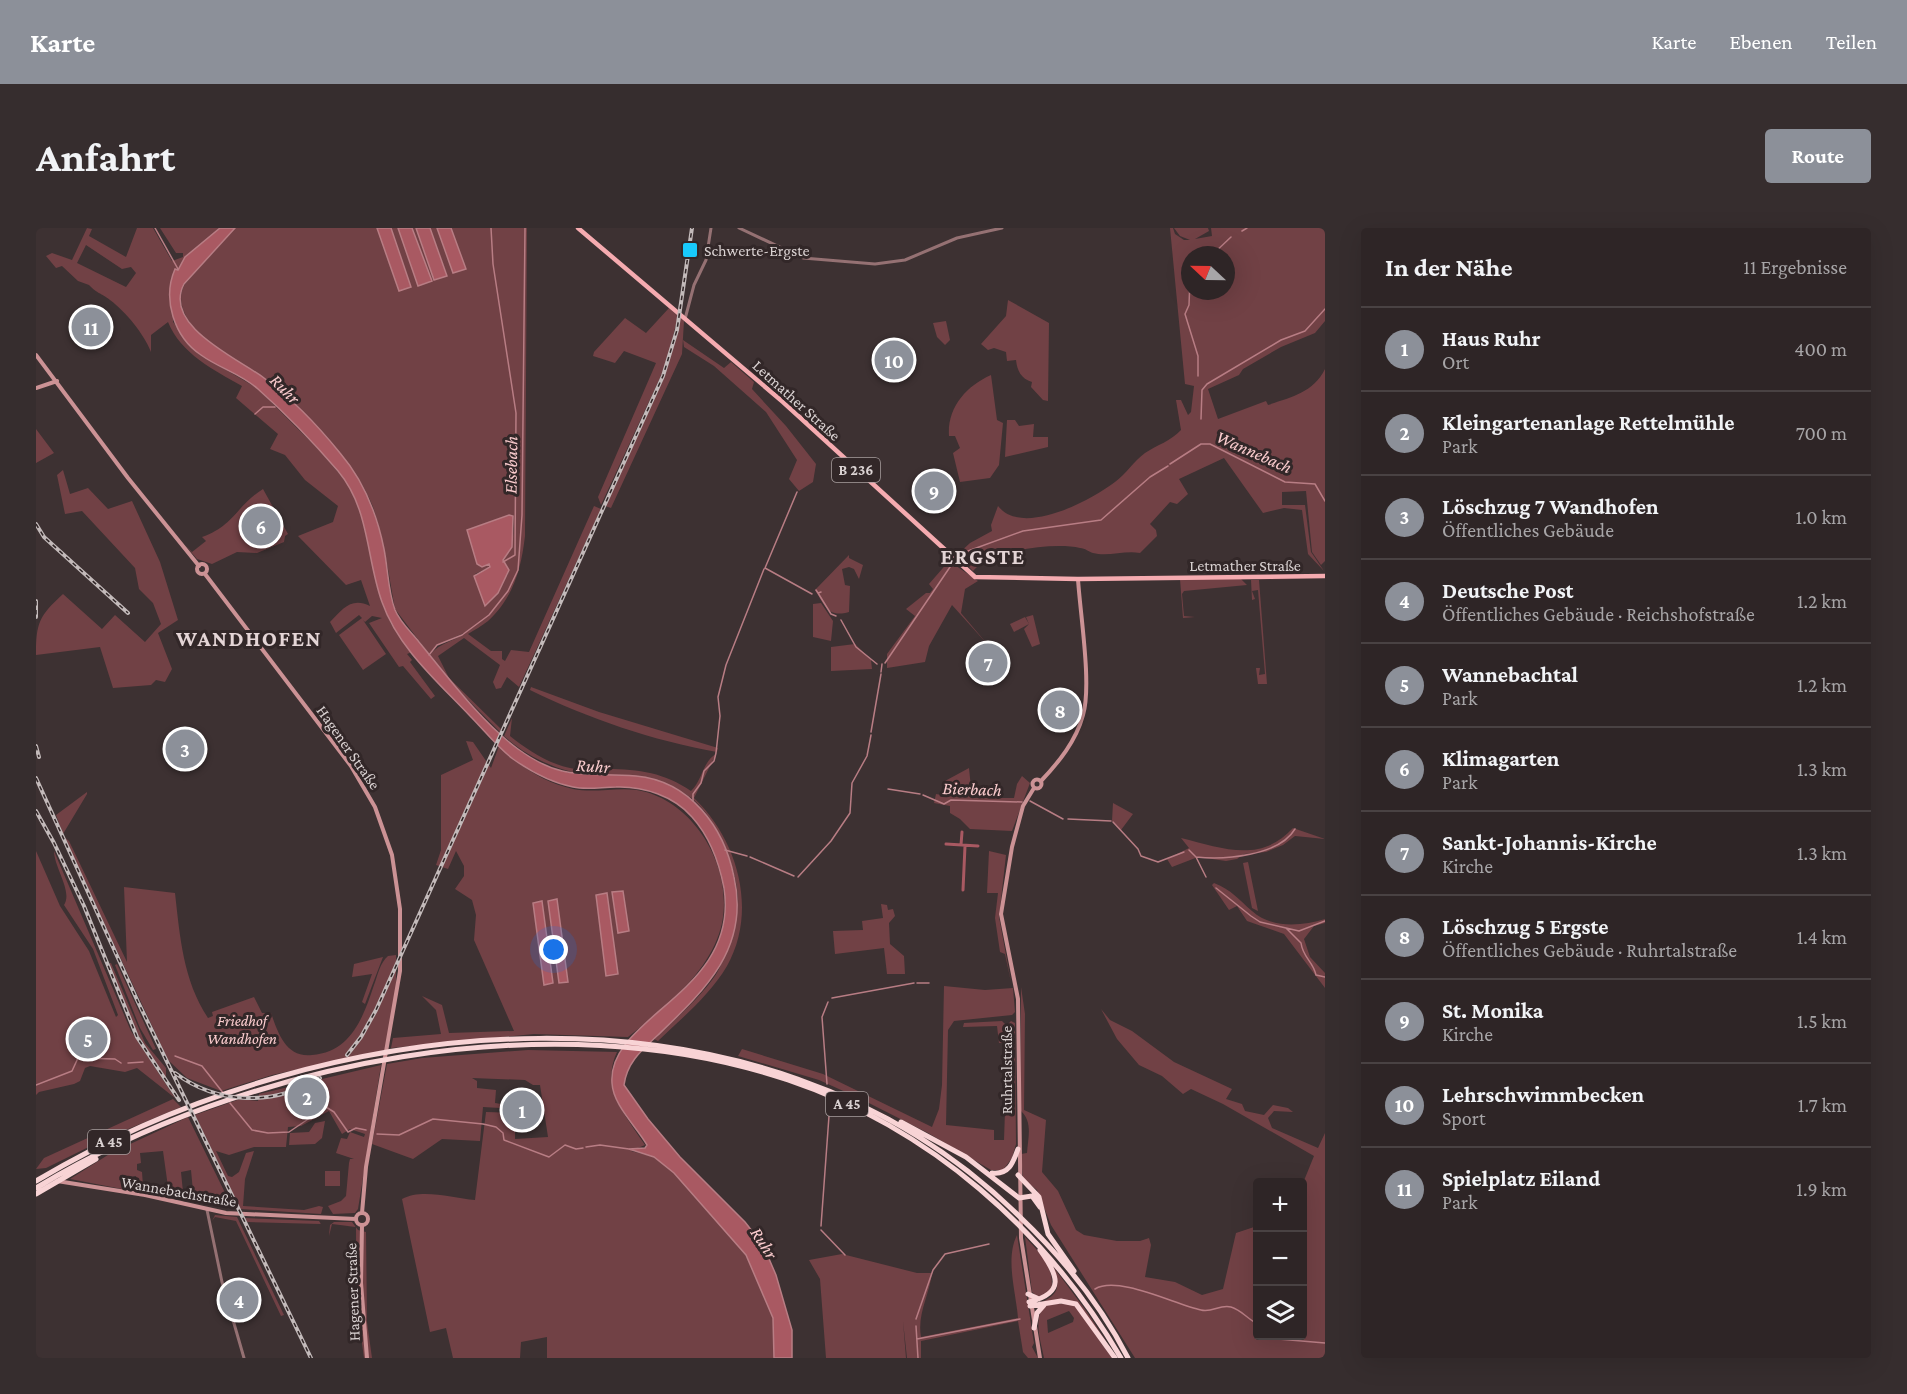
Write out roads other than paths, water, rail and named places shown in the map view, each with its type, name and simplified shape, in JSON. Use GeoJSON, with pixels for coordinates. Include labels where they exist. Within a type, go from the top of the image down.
{"type":"FeatureCollection","features":[{"type":"Feature","properties":{"kind":"highway","name":"A 45"},"geometry":{"type":"LineString","coordinates":[[37,1182],[49,1172],[182,1113],[304,1070],[478,1042],[628,1042],[737,1062],[801,1078],[865,1106],[922,1138],[972,1174],[1032,1228],[1080,1283],[1128,1358]]}},
{"type":"Feature","properties":{"kind":"highway","name":"A 45"},"geometry":{"type":"LineString","coordinates":[[737,1062],[803,1086],[890,1126],[957,1171],[1024,1230],[1060,1268],[1121,1358]]}},
{"type":"Feature","properties":{"kind":"highway"},"geometry":{"type":"LineString","coordinates":[[865,1106],[931,1137],[997,1174],[1007,1171],[1018,1149]]}},
{"type":"Feature","properties":{"kind":"highway","name":"A 45"},"geometry":{"type":"LineString","coordinates":[[37,1182],[60,1174],[182,1113]]}},
{"type":"Feature","properties":{"kind":"highway"},"geometry":{"type":"LineString","coordinates":[[36,1199],[50,1187],[111,1147]]}},
{"type":"Feature","properties":{"kind":"highway"},"geometry":{"type":"LineString","coordinates":[[987,1170],[1019,1198],[1026,1194],[1032,1196],[1040,1207]]}},
{"type":"Feature","properties":{"kind":"highway"},"geometry":{"type":"LineString","coordinates":[[1018,1175],[1035,1191],[1048,1234],[1080,1283]]}},
{"type":"Feature","properties":{"kind":"highway"},"geometry":{"type":"LineString","coordinates":[[36,1194],[50,1187]]}},
{"type":"Feature","properties":{"kind":"highway"},"geometry":{"type":"LineString","coordinates":[[1024,1230],[1047,1260],[1055,1278],[1054,1290],[1039,1310],[1034,1328]]}},
{"type":"Feature","properties":{"kind":"highway"},"geometry":{"type":"LineString","coordinates":[[1028,1294],[1044,1301]]}},
{"type":"Feature","properties":{"kind":"highway"},"geometry":{"type":"LineString","coordinates":[[1030,1304],[1044,1301],[1066,1301],[1076,1304],[1115,1358]]}},
{"type":"Feature","properties":{"kind":"main road","name":"Letmather Straße"},"geometry":{"type":"LineString","coordinates":[[578,228],[783,402],[971,575],[982,579],[1325,576]]}},
{"type":"Feature","properties":{"kind":"main road","name":"Hagener Straße"},"geometry":{"type":"LineString","coordinates":[[36,355],[128,478],[199,566],[198,572],[205,574],[351,766],[370,797],[392,855],[400,909],[400,970],[371,1135],[362,1213],[368,1219],[362,1225],[361,1292],[367,1358]]}},
{"type":"Feature","properties":{"kind":"main road"},"geometry":{"type":"LineString","coordinates":[[36,388],[57,381]]}},
{"type":"Feature","properties":{"kind":"main road","name":"Ruhrtalstraße"},"geometry":{"type":"LineString","coordinates":[[1040,1358],[1028,1294],[1019,1208],[1018,999],[1001,914],[1014,836],[1023,806],[1034,788],[1034,781],[1041,781],[1068,748],[1084,712],[1086,688],[1078,579]]}},
{"type":"Feature","properties":{"kind":"main road","name":"Wannebachstraße"},"geometry":{"type":"LineString","coordinates":[[37,1182],[145,1195],[226,1213],[356,1219]]}},
{"type":"Feature","properties":{"kind":"main road"},"geometry":{"type":"LineString","coordinates":[[362,1213],[356,1219],[362,1225]]}},
{"type":"Feature","properties":{"kind":"street"},"geometry":{"type":"LineString","coordinates":[[685,319],[694,285],[706,260],[711,228]]}},
{"type":"Feature","properties":{"kind":"street"},"geometry":{"type":"LineString","coordinates":[[739,228],[808,259],[875,264],[898,261],[972,234],[1002,228]]}},
{"type":"Feature","properties":{"kind":"street"},"geometry":{"type":"LineString","coordinates":[[207,1210],[221,1278],[244,1358]]}},
{"type":"Feature","properties":{"kind":"waterway"},"geometry":{"type":"LineString","coordinates":[[155,228],[178,269]]}},
{"type":"Feature","properties":{"kind":"waterway"},"geometry":{"type":"LineString","coordinates":[[491,228],[493,264],[516,413],[515,555],[503,562]]}},
{"type":"Feature","properties":{"kind":"waterway","name":"Elsebach"},"geometry":{"type":"LineString","coordinates":[[429,655],[437,645],[462,635],[489,615],[508,591],[518,570],[522,515],[525,228]]}},
{"type":"Feature","properties":{"kind":"waterway"},"geometry":{"type":"LineString","coordinates":[[1242,231],[1247,228]]}},
{"type":"Feature","properties":{"kind":"waterway"},"geometry":{"type":"LineString","coordinates":[[1222,246],[1231,237]]}},
{"type":"Feature","properties":{"kind":"waterway"},"geometry":{"type":"LineString","coordinates":[[1189,300],[1185,314],[1198,356],[1198,376]]}},
{"type":"Feature","properties":{"kind":"waterway"},"geometry":{"type":"LineString","coordinates":[[1201,419],[1202,390],[1207,384],[1281,340],[1305,331],[1325,309]]}},
{"type":"Feature","properties":{"kind":"waterway","name":"Ruhr"},"geometry":{"type":"LineString","coordinates":[[255,414],[263,407],[275,407]]}},
{"type":"Feature","properties":{"kind":"waterway","name":"Wannebach"},"geometry":{"type":"LineString","coordinates":[[1170,464],[1201,444],[1210,444],[1285,482],[1315,484],[1325,501]]}},
{"type":"Feature","properties":{"kind":"waterway","name":"Wannebach"},"geometry":{"type":"LineString","coordinates":[[959,557],[968,551],[1023,531],[1101,520],[1150,477],[1168,466]]}},
{"type":"Feature","properties":{"kind":"waterway"},"geometry":{"type":"LineString","coordinates":[[797,492],[765,568],[812,594]]}},
{"type":"Feature","properties":{"kind":"waterway","name":"Wannebach"},"geometry":{"type":"LineString","coordinates":[[885,663],[950,567]]}},
{"type":"Feature","properties":{"kind":"waterway"},"geometry":{"type":"LineString","coordinates":[[693,801],[693,794],[701,783],[704,771],[714,761],[720,716],[718,697],[726,665],[764,569]]}},
{"type":"Feature","properties":{"kind":"waterway"},"geometry":{"type":"LineString","coordinates":[[816,590],[818,593],[821,592]]}},
{"type":"Feature","properties":{"kind":"waterway"},"geometry":{"type":"LineString","coordinates":[[818,593],[831,614],[836,616]]}},
{"type":"Feature","properties":{"kind":"waterway"},"geometry":{"type":"LineString","coordinates":[[841,620],[856,647],[877,664]]}},
{"type":"Feature","properties":{"kind":"waterway","name":"Wannebach"},"geometry":{"type":"LineString","coordinates":[[881,672],[882,664]]}},
{"type":"Feature","properties":{"kind":"waterway","name":"Wannebach"},"geometry":{"type":"LineString","coordinates":[[871,732],[881,674]]}},
{"type":"Feature","properties":{"kind":"waterway","name":"Wannebach"},"geometry":{"type":"LineString","coordinates":[[798,877],[831,841],[850,813],[852,783],[867,756],[871,735]]}},
{"type":"Feature","properties":{"kind":"waterway","name":"Bierbach"},"geometry":{"type":"LineString","coordinates":[[888,789],[920,794]]}},
{"type":"Feature","properties":{"kind":"waterway","name":"Bierbach"},"geometry":{"type":"LineString","coordinates":[[923,795],[944,804],[951,800],[1022,802]]}},
{"type":"Feature","properties":{"kind":"waterway","name":"Bierbach"},"geometry":{"type":"LineString","coordinates":[[1030,801],[1063,819]]}},
{"type":"Feature","properties":{"kind":"waterway","name":"Bierbach"},"geometry":{"type":"LineString","coordinates":[[1068,819],[1111,821]]}},
{"type":"Feature","properties":{"kind":"waterway","name":"Bierbach"},"geometry":{"type":"LineString","coordinates":[[1113,822],[1138,849],[1141,856],[1158,862],[1184,852]]}},
{"type":"Feature","properties":{"kind":"waterway"},"geometry":{"type":"LineString","coordinates":[[1196,857],[1235,857],[1264,851],[1287,838],[1295,829]]}},
{"type":"Feature","properties":{"kind":"waterway"},"geometry":{"type":"LineString","coordinates":[[961,845],[962,832]]}},
{"type":"Feature","properties":{"kind":"waterway"},"geometry":{"type":"LineString","coordinates":[[946,844],[978,846]]}},
{"type":"Feature","properties":{"kind":"waterway"},"geometry":{"type":"LineString","coordinates":[[963,890],[965,846]]}},
{"type":"Feature","properties":{"kind":"waterway","name":"Wannebach"},"geometry":{"type":"LineString","coordinates":[[725,850],[747,856]]}},
{"type":"Feature","properties":{"kind":"waterway","name":"Bierbach"},"geometry":{"type":"LineString","coordinates":[[1189,850],[1196,857],[1206,877]]}},
{"type":"Feature","properties":{"kind":"waterway","name":"Wannebach"},"geometry":{"type":"LineString","coordinates":[[750,857],[794,876]]}},
{"type":"Feature","properties":{"kind":"waterway","name":"Bierbach"},"geometry":{"type":"LineString","coordinates":[[1216,888],[1260,922],[1286,928],[1301,943],[1316,975],[1325,977]]}},
{"type":"Feature","properties":{"kind":"waterway"},"geometry":{"type":"LineString","coordinates":[[1286,928],[1299,931],[1325,921]]}},
{"type":"Feature","properties":{"kind":"waterway"},"geometry":{"type":"LineString","coordinates":[[832,998],[914,983]]}},
{"type":"Feature","properties":{"kind":"waterway"},"geometry":{"type":"LineString","coordinates":[[917,983],[929,983]]}},
{"type":"Feature","properties":{"kind":"waterway"},"geometry":{"type":"LineString","coordinates":[[827,1084],[822,1017],[828,1002]]}},
{"type":"Feature","properties":{"kind":"waterway","name":"Wannebach"},"geometry":{"type":"LineString","coordinates":[[175,1056],[202,1066],[224,1094]]}},
{"type":"Feature","properties":{"kind":"waterway","name":"Wannebach"},"geometry":{"type":"LineString","coordinates":[[36,1085],[72,1071],[78,1058],[115,1059],[121,1063]]}},
{"type":"Feature","properties":{"kind":"waterway","name":"Wannebach"},"geometry":{"type":"LineString","coordinates":[[128,1063],[143,1062]]}},
{"type":"Feature","properties":{"kind":"waterway"},"geometry":{"type":"LineString","coordinates":[[829,1102],[829,1112]]}},
{"type":"Feature","properties":{"kind":"waterway","name":"Wannebach"},"geometry":{"type":"LineString","coordinates":[[230,1103],[252,1130],[268,1133],[289,1132],[326,1107],[334,1112],[348,1132],[356,1128],[366,1130]]}},
{"type":"Feature","properties":{"kind":"waterway"},"geometry":{"type":"LineString","coordinates":[[821,1226],[829,1116]]}},
{"type":"Feature","properties":{"kind":"waterway","name":"Wannebach"},"geometry":{"type":"LineString","coordinates":[[377,1134],[399,1135],[433,1119],[496,1127],[503,1133],[504,1140],[549,1157],[565,1145],[576,1149],[583,1148]]}},
{"type":"Feature","properties":{"kind":"waterway","name":"Wannebach"},"geometry":{"type":"LineString","coordinates":[[586,1147],[600,1145],[629,1149]]}},
{"type":"Feature","properties":{"kind":"waterway"},"geometry":{"type":"LineString","coordinates":[[821,1230],[845,1255]]}},
{"type":"Feature","properties":{"kind":"waterway"},"geometry":{"type":"LineString","coordinates":[[916,1319],[933,1270],[945,1254],[989,1244]]}},
{"type":"Feature","properties":{"kind":"waterway"},"geometry":{"type":"LineString","coordinates":[[1095,1289],[1105,1286],[1132,1288],[1205,1311],[1231,1307],[1253,1321]]}},
{"type":"Feature","properties":{"kind":"waterway"},"geometry":{"type":"LineString","coordinates":[[917,1339],[1020,1319]]}},
{"type":"Feature","properties":{"kind":"waterway"},"geometry":{"type":"LineString","coordinates":[[916,1326],[918,1358]]}},
{"type":"Feature","properties":{"kind":"waterway"},"geometry":{"type":"LineString","coordinates":[[1290,1340],[1325,1343]]}},
{"type":"Feature","properties":{"kind":"railway"},"geometry":{"type":"LineString","coordinates":[[347,1055],[361,1037],[376,1010],[663,376],[677,330],[692,228]]}},
{"type":"Feature","properties":{"kind":"railway"},"geometry":{"type":"LineString","coordinates":[[36,524],[44,537],[128,613]]}},
{"type":"Feature","properties":{"kind":"railway"},"geometry":{"type":"LineString","coordinates":[[36,601],[36,617]]}},
{"type":"Feature","properties":{"kind":"railway"},"geometry":{"type":"LineString","coordinates":[[36,746],[39,757]]}},
{"type":"Feature","properties":{"kind":"railway"},"geometry":{"type":"LineString","coordinates":[[36,778],[138,1002],[311,1358]]}},
{"type":"Feature","properties":{"kind":"railway"},"geometry":{"type":"LineString","coordinates":[[36,811],[84,906],[137,1037],[179,1100]]}},
{"type":"Feature","properties":{"kind":"railway"},"geometry":{"type":"LineString","coordinates":[[175,1073],[209,1091],[246,1098],[284,1094],[320,1078]]}},
{"type":"Feature","properties":{"kind":"place","name":"Schwerte-Ergste"},"geometry":{"type":"Point","coordinates":[690,250]}},
{"type":"Feature","properties":{"kind":"place","name":"Spielplatz Eiland"},"geometry":{"type":"Point","coordinates":[91,327]}},
{"type":"Feature","properties":{"kind":"place","name":"Lehrschwimmbecken"},"geometry":{"type":"Point","coordinates":[894,360]}},
{"type":"Feature","properties":{"kind":"place","name":"St. Monika"},"geometry":{"type":"Point","coordinates":[934,491]}},
{"type":"Feature","properties":{"kind":"place","name":"Klimagarten"},"geometry":{"type":"Point","coordinates":[261,526]}},
{"type":"Feature","properties":{"kind":"place","name":"Sankt-Johannis-Kirche"},"geometry":{"type":"Point","coordinates":[988,663]}},
{"type":"Feature","properties":{"kind":"place","name":"Löschzug 5 Ergste"},"geometry":{"type":"Point","coordinates":[1060,710]}},
{"type":"Feature","properties":{"kind":"place","name":"Löschzug 7 Wandhofen"},"geometry":{"type":"Point","coordinates":[185,749]}},
{"type":"Feature","properties":{"kind":"place","name":"Wannebachtal"},"geometry":{"type":"Point","coordinates":[88,1039]}},
{"type":"Feature","properties":{"kind":"place","name":"Kleingartenanlage Rettelmühle"},"geometry":{"type":"Point","coordinates":[307,1097]}},
{"type":"Feature","properties":{"kind":"place","name":"Haus Ruhr"},"geometry":{"type":"Point","coordinates":[522,1110]}},
{"type":"Feature","properties":{"kind":"place","name":"Deutsche Post"},"geometry":{"type":"Point","coordinates":[239,1300]}},
{"type":"Feature","properties":{"kind":"district","name":"ERGSTE"},"geometry":{"type":"Point","coordinates":[983,556]}},
{"type":"Feature","properties":{"kind":"district","name":"WANDHOFEN"},"geometry":{"type":"Point","coordinates":[249,638]}},
{"type":"Feature","properties":{"kind":"park label","name":"Friedhof Wandhofen"},"geometry":{"type":"Point","coordinates":[242,1029]}}]}
